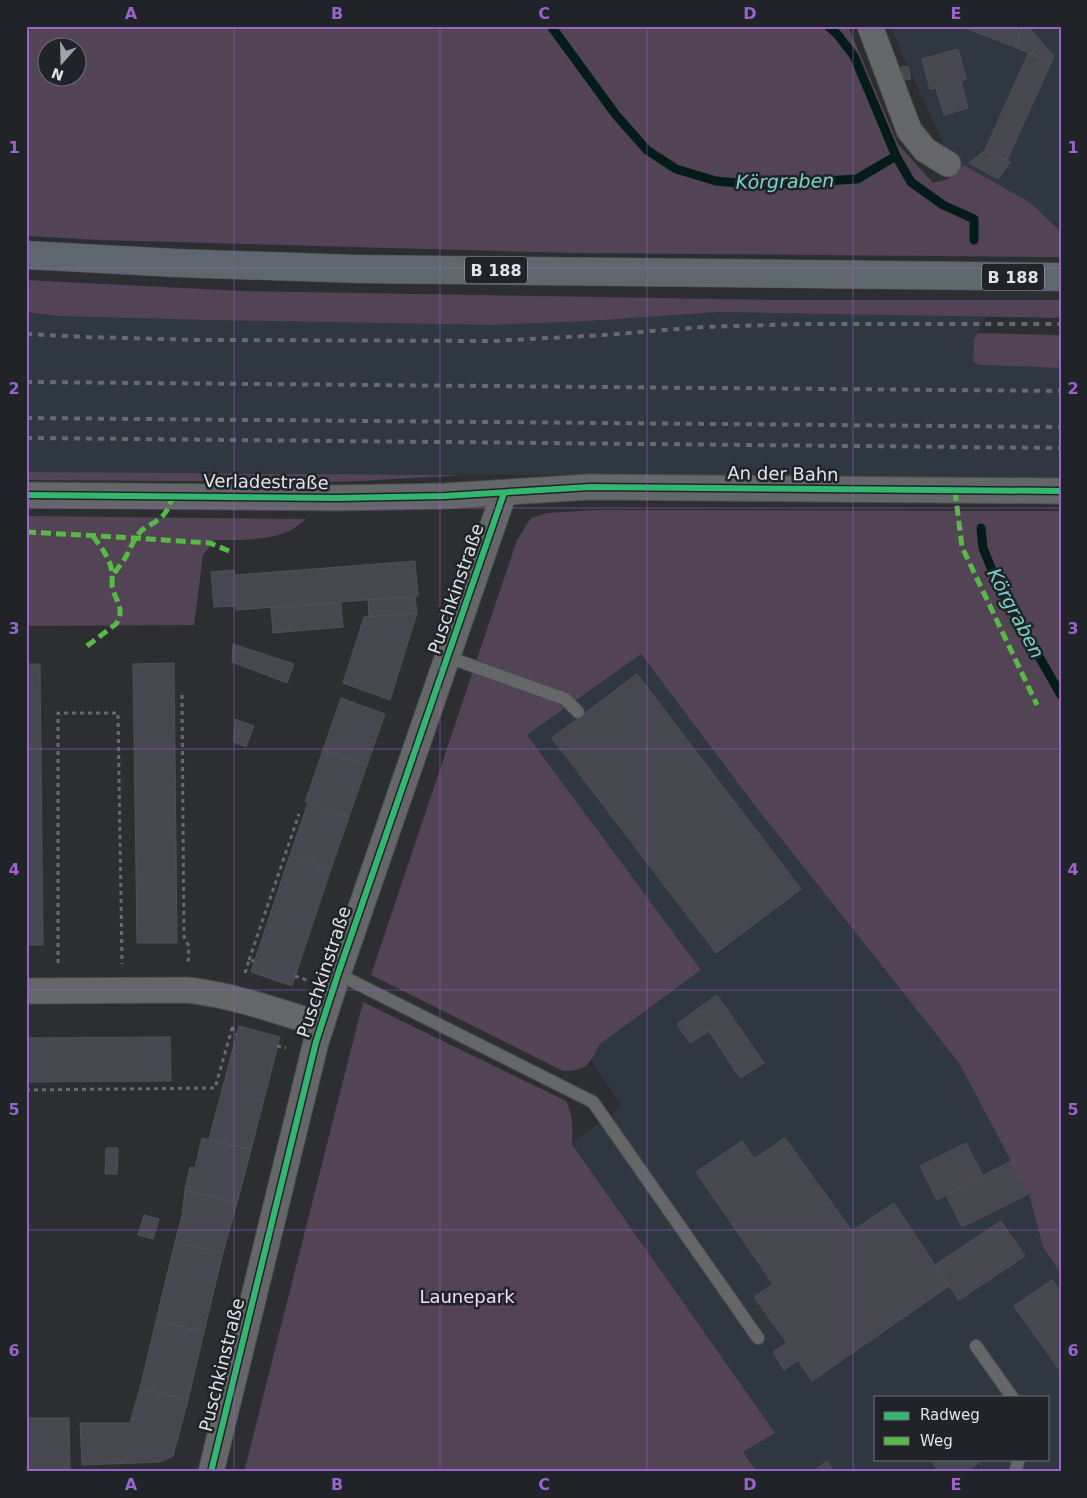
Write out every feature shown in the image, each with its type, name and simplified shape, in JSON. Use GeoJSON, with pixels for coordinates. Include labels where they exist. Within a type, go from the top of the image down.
{"type":"FeatureCollection","features":[{"type":"Feature","properties":{"kind":"main road","name":"B 188"},"geometry":{"type":"LineString","coordinates":[[26,255],[176,263],[358,268],[1061,277]]}},
{"type":"Feature","properties":{"kind":"street"},"geometry":{"type":"LineString","coordinates":[[870,26],[909,130],[925,150],[948,164]]}},
{"type":"Feature","properties":{"kind":"street","name":"An der Bahn"},"geometry":{"type":"LineString","coordinates":[[504,493],[590,487],[955,492],[1061,491]]}},
{"type":"Feature","properties":{"kind":"street","name":"Verladestraße"},"geometry":{"type":"LineString","coordinates":[[26,495],[337,498],[504,493]]}},
{"type":"Feature","properties":{"kind":"street","name":"Puschkinstraße"},"geometry":{"type":"LineString","coordinates":[[211,1472],[316,1042],[504,493]]}},
{"type":"Feature","properties":{"kind":"street"},"geometry":{"type":"LineString","coordinates":[[26,991],[186,990],[238,999],[322,1024]]}},
{"type":"Feature","properties":{"kind":"lane"},"geometry":{"type":"LineString","coordinates":[[448,657],[565,699],[578,712]]}},
{"type":"Feature","properties":{"kind":"lane"},"geometry":{"type":"LineString","coordinates":[[338,974],[593,1102],[758,1338]]}},
{"type":"Feature","properties":{"kind":"lane"},"geometry":{"type":"LineString","coordinates":[[976,1346],[1011,1396]]}},
{"type":"Feature","properties":{"kind":"lane"},"geometry":{"type":"LineString","coordinates":[[1014,1472],[1019,1460]]}},
{"type":"Feature","properties":{"kind":"path"},"geometry":{"type":"LineString","coordinates":[[182,695],[184,937],[189,946],[188,968]]}},
{"type":"Feature","properties":{"kind":"path"},"geometry":{"type":"LineString","coordinates":[[58,968],[58,713],[118,713],[122,967]]}},
{"type":"Feature","properties":{"kind":"path"},"geometry":{"type":"LineString","coordinates":[[244,976],[299,814]]}},
{"type":"Feature","properties":{"kind":"path"},"geometry":{"type":"LineString","coordinates":[[249,960],[254,961]]}},
{"type":"Feature","properties":{"kind":"path"},"geometry":{"type":"LineString","coordinates":[[26,1090],[215,1088],[232,1026],[236,1035]]}},
{"type":"Feature","properties":{"kind":"shaded area"},"geometry":{"type":"Polygon","coordinates":[[[890,26],[1061,26],[1061,232],[1031,203],[949,157],[890,26]]]}},
{"type":"Feature","properties":{"kind":"shaded area"},"geometry":{"type":"Polygon","coordinates":[[[26,312],[58,316],[493,325],[719,312],[986,317],[974,339],[978,365],[1061,368],[1061,478],[26,472],[26,312]]]}},
{"type":"Feature","properties":{"kind":"shaded area"},"geometry":{"type":"Polygon","coordinates":[[[641,654],[752,802],[959,1063],[1029,1195],[1043,1247],[1061,1274],[1061,1472],[757,1472],[743,1452],[774,1432],[572,1143],[622,1106],[591,1060],[600,1044],[701,970],[527,735],[641,654]]]}},
{"type":"Feature","properties":{"kind":"green space"},"geometry":{"type":"Polygon","coordinates":[[[26,26],[848,26],[898,144],[933,183],[948,179],[964,165],[1031,203],[1061,232],[1061,257],[573,253],[100,240],[26,236],[26,26]]]}},
{"type":"Feature","properties":{"kind":"green space"},"geometry":{"type":"Polygon","coordinates":[[[26,280],[242,291],[775,300],[1061,300],[1061,318],[719,312],[493,325],[58,316],[26,312],[26,280]]]}},
{"type":"Feature","properties":{"kind":"green space"},"geometry":{"type":"Polygon","coordinates":[[[978,333],[1061,335],[1061,368],[979,365],[973,361],[974,339],[978,333]]]}},
{"type":"Feature","properties":{"kind":"green space"},"geometry":{"type":"Polygon","coordinates":[[[26,472],[469,475],[340,482],[26,480],[26,472]]]}},
{"type":"Feature","properties":{"kind":"green space"},"geometry":{"type":"Polygon","coordinates":[[[597,510],[1061,511],[1061,1274],[1043,1247],[1029,1195],[959,1063],[752,802],[641,654],[527,735],[701,970],[600,1044],[587,1065],[578,1070],[571,1071],[563,1071],[371,975],[517,540],[531,518],[546,513],[597,510]]]}},
{"type":"Feature","properties":{"kind":"green space"},"geometry":{"type":"Polygon","coordinates":[[[26,516],[306,519],[293,529],[275,536],[255,539],[215,540],[203,555],[194,625],[26,626],[26,516]]]}},
{"type":"Feature","properties":{"kind":"green space","name":"Launepark"},"geometry":{"type":"Polygon","coordinates":[[[363,1002],[566,1101],[572,1122],[572,1144],[775,1433],[743,1452],[757,1472],[244,1472],[363,1002]]]}},
{"type":"Feature","properties":{"kind":"building"},"geometry":{"type":"Polygon","coordinates":[[[960,26],[1023,26],[1015,47],[960,26]]]}},
{"type":"Feature","properties":{"kind":"building"},"geometry":{"type":"Polygon","coordinates":[[[1023,26],[1030,29],[1054,56],[1051,63],[1015,47],[1023,26]]]}},
{"type":"Feature","properties":{"kind":"building"},"geometry":{"type":"Polygon","coordinates":[[[958,49],[966,79],[961,81],[968,108],[944,115],[936,88],[930,89],[922,59],[958,49]]]}},
{"type":"Feature","properties":{"kind":"building"},"geometry":{"type":"Polygon","coordinates":[[[1029,52],[1051,63],[1007,160],[985,150],[1029,52]]]}},
{"type":"Feature","properties":{"kind":"building"},"geometry":{"type":"Polygon","coordinates":[[[908,66],[911,79],[904,80],[901,67],[908,66]]]}},
{"type":"Feature","properties":{"kind":"building"},"geometry":{"type":"Polygon","coordinates":[[[985,150],[1010,162],[998,179],[969,163],[985,150]]]}},
{"type":"Feature","properties":{"kind":"building"},"geometry":{"type":"Polygon","coordinates":[[[415,561],[418,596],[236,610],[236,606],[214,607],[211,572],[234,570],[235,575],[415,561]]]}},
{"type":"Feature","properties":{"kind":"building"},"geometry":{"type":"Polygon","coordinates":[[[415,597],[417,613],[369,617],[368,600],[415,597]]]}},
{"type":"Feature","properties":{"kind":"building"},"geometry":{"type":"Polygon","coordinates":[[[341,603],[343,627],[273,633],[271,608],[341,603]]]}},
{"type":"Feature","properties":{"kind":"building"},"geometry":{"type":"Polygon","coordinates":[[[417,613],[390,700],[343,683],[364,617],[417,613]]]}},
{"type":"Feature","properties":{"kind":"building"},"geometry":{"type":"Polygon","coordinates":[[[233,644],[294,664],[287,683],[232,662],[233,644]]]}},
{"type":"Feature","properties":{"kind":"building"},"geometry":{"type":"Polygon","coordinates":[[[174,663],[177,943],[137,943],[133,664],[174,663]]]}},
{"type":"Feature","properties":{"kind":"building"},"geometry":{"type":"Polygon","coordinates":[[[26,664],[40,664],[43,945],[26,945],[26,664]]]}},
{"type":"Feature","properties":{"kind":"building"},"geometry":{"type":"Polygon","coordinates":[[[637,674],[801,889],[716,953],[552,738],[637,674]]]}},
{"type":"Feature","properties":{"kind":"building"},"geometry":{"type":"Polygon","coordinates":[[[341,698],[385,714],[367,765],[323,750],[341,698]]]}},
{"type":"Feature","properties":{"kind":"building"},"geometry":{"type":"Polygon","coordinates":[[[235,719],[254,726],[246,747],[234,742],[235,719]]]}},
{"type":"Feature","properties":{"kind":"building"},"geometry":{"type":"Polygon","coordinates":[[[323,750],[367,765],[349,817],[305,802],[323,750]]]}},
{"type":"Feature","properties":{"kind":"building"},"geometry":{"type":"Polygon","coordinates":[[[308,803],[349,817],[331,869],[290,855],[308,803]]]}},
{"type":"Feature","properties":{"kind":"building"},"geometry":{"type":"Polygon","coordinates":[[[290,855],[331,869],[292,986],[251,972],[290,855]]]}},
{"type":"Feature","properties":{"kind":"building"},"geometry":{"type":"Polygon","coordinates":[[[717,995],[764,1063],[740,1078],[709,1031],[690,1043],[677,1024],[717,995]]]}},
{"type":"Feature","properties":{"kind":"building"},"geometry":{"type":"Polygon","coordinates":[[[239,1026],[280,1037],[251,1150],[209,1139],[239,1026]]]}},
{"type":"Feature","properties":{"kind":"building"},"geometry":{"type":"Polygon","coordinates":[[[170,1037],[171,1081],[26,1082],[26,1038],[170,1037]]]}},
{"type":"Feature","properties":{"kind":"building"},"geometry":{"type":"Polygon","coordinates":[[[202,1138],[251,1150],[237,1203],[185,1190],[190,1167],[195,1168],[202,1138]]]}},
{"type":"Feature","properties":{"kind":"building"},"geometry":{"type":"Polygon","coordinates":[[[785,1138],[852,1231],[894,1203],[949,1286],[812,1381],[798,1360],[784,1370],[773,1352],[787,1343],[754,1297],[773,1284],[696,1172],[742,1141],[754,1159],[785,1138]]]}},
{"type":"Feature","properties":{"kind":"building"},"geometry":{"type":"Polygon","coordinates":[[[966,1143],[983,1176],[937,1200],[920,1166],[966,1143]]]}},
{"type":"Feature","properties":{"kind":"building"},"geometry":{"type":"Polygon","coordinates":[[[106,1148],[118,1148],[117,1174],[105,1174],[106,1148]]]}},
{"type":"Feature","properties":{"kind":"building"},"geometry":{"type":"Polygon","coordinates":[[[1011,1161],[1028,1194],[962,1227],[946,1195],[1011,1161]]]}},
{"type":"Feature","properties":{"kind":"building"},"geometry":{"type":"Polygon","coordinates":[[[185,1190],[237,1203],[223,1253],[175,1242],[182,1216],[185,1190]]]}},
{"type":"Feature","properties":{"kind":"building"},"geometry":{"type":"Polygon","coordinates":[[[144,1215],[159,1219],[153,1239],[138,1235],[144,1215]]]}},
{"type":"Feature","properties":{"kind":"building"},"geometry":{"type":"Polygon","coordinates":[[[1001,1221],[1025,1256],[959,1300],[935,1265],[1001,1221]]]}},
{"type":"Feature","properties":{"kind":"building"},"geometry":{"type":"Polygon","coordinates":[[[175,1242],[223,1253],[204,1332],[156,1321],[175,1242]]]}},
{"type":"Feature","properties":{"kind":"building"},"geometry":{"type":"Polygon","coordinates":[[[1052,1280],[1061,1292],[1061,1372],[1014,1306],[1052,1280]]]}},
{"type":"Feature","properties":{"kind":"building"},"geometry":{"type":"Polygon","coordinates":[[[156,1321],[204,1332],[188,1400],[140,1388],[156,1321]]]}},
{"type":"Feature","properties":{"kind":"building"},"geometry":{"type":"Polygon","coordinates":[[[140,1388],[188,1400],[173,1456],[160,1462],[82,1465],[80,1423],[130,1423],[140,1388]]]}},
{"type":"Feature","properties":{"kind":"building"},"geometry":{"type":"Polygon","coordinates":[[[26,1418],[69,1418],[70,1469],[26,1469],[26,1418]]]}},
{"type":"Feature","properties":{"kind":"building"},"geometry":{"type":"Polygon","coordinates":[[[931,1460],[983,1460],[966,1472],[939,1472],[931,1460]]]}},
{"type":"Feature","properties":{"kind":"building"},"geometry":{"type":"Polygon","coordinates":[[[827,1461],[834,1472],[812,1472],[827,1461]]]}},
{"type":"Feature","properties":{"kind":"waterway","name":"Körgraben"},"geometry":{"type":"LineString","coordinates":[[551,26],[616,115],[647,150],[676,169],[716,181],[760,185],[857,179],[896,156],[911,182],[943,205],[974,219],[974,240]]}},
{"type":"Feature","properties":{"kind":"waterway"},"geometry":{"type":"LineString","coordinates":[[828,26],[838,35],[854,56],[896,156]]}},
{"type":"Feature","properties":{"kind":"waterway","name":"Körgraben"},"geometry":{"type":"LineString","coordinates":[[981,528],[983,548],[998,585],[1061,695]]}},
{"type":"Feature","properties":{"kind":"railway"},"geometry":{"type":"LineString","coordinates":[[26,334],[200,340],[494,341],[703,327],[805,324],[1061,324]]}},
{"type":"Feature","properties":{"kind":"railway"},"geometry":{"type":"LineString","coordinates":[[26,382],[1061,391]]}},
{"type":"Feature","properties":{"kind":"railway"},"geometry":{"type":"LineString","coordinates":[[26,418],[1061,427]]}},
{"type":"Feature","properties":{"kind":"railway"},"geometry":{"type":"LineString","coordinates":[[26,438],[1061,448]]}},
{"type":"Feature","properties":{"kind":"marked path"},"geometry":{"type":"LineString","coordinates":[[955,491],[962,547],[1037,705]]}},
{"type":"Feature","properties":{"kind":"marked path"},"geometry":{"type":"LineString","coordinates":[[87,646],[116,624],[120,611],[112,583],[114,574],[138,534],[163,516],[173,496]]}},
{"type":"Feature","properties":{"kind":"marked path"},"geometry":{"type":"LineString","coordinates":[[26,532],[210,543],[229,551]]}},
{"type":"Feature","properties":{"kind":"marked path"},"geometry":{"type":"LineString","coordinates":[[93,536],[109,561],[112,578]]}},
{"type":"Feature","properties":{"kind":"cycle path"},"geometry":{"type":"LineString","coordinates":[[26,495],[337,498],[445,496],[590,487],[1061,491]]}},
{"type":"Feature","properties":{"kind":"cycle path"},"geometry":{"type":"LineString","coordinates":[[211,1472],[316,1042],[504,493]]}}]}
